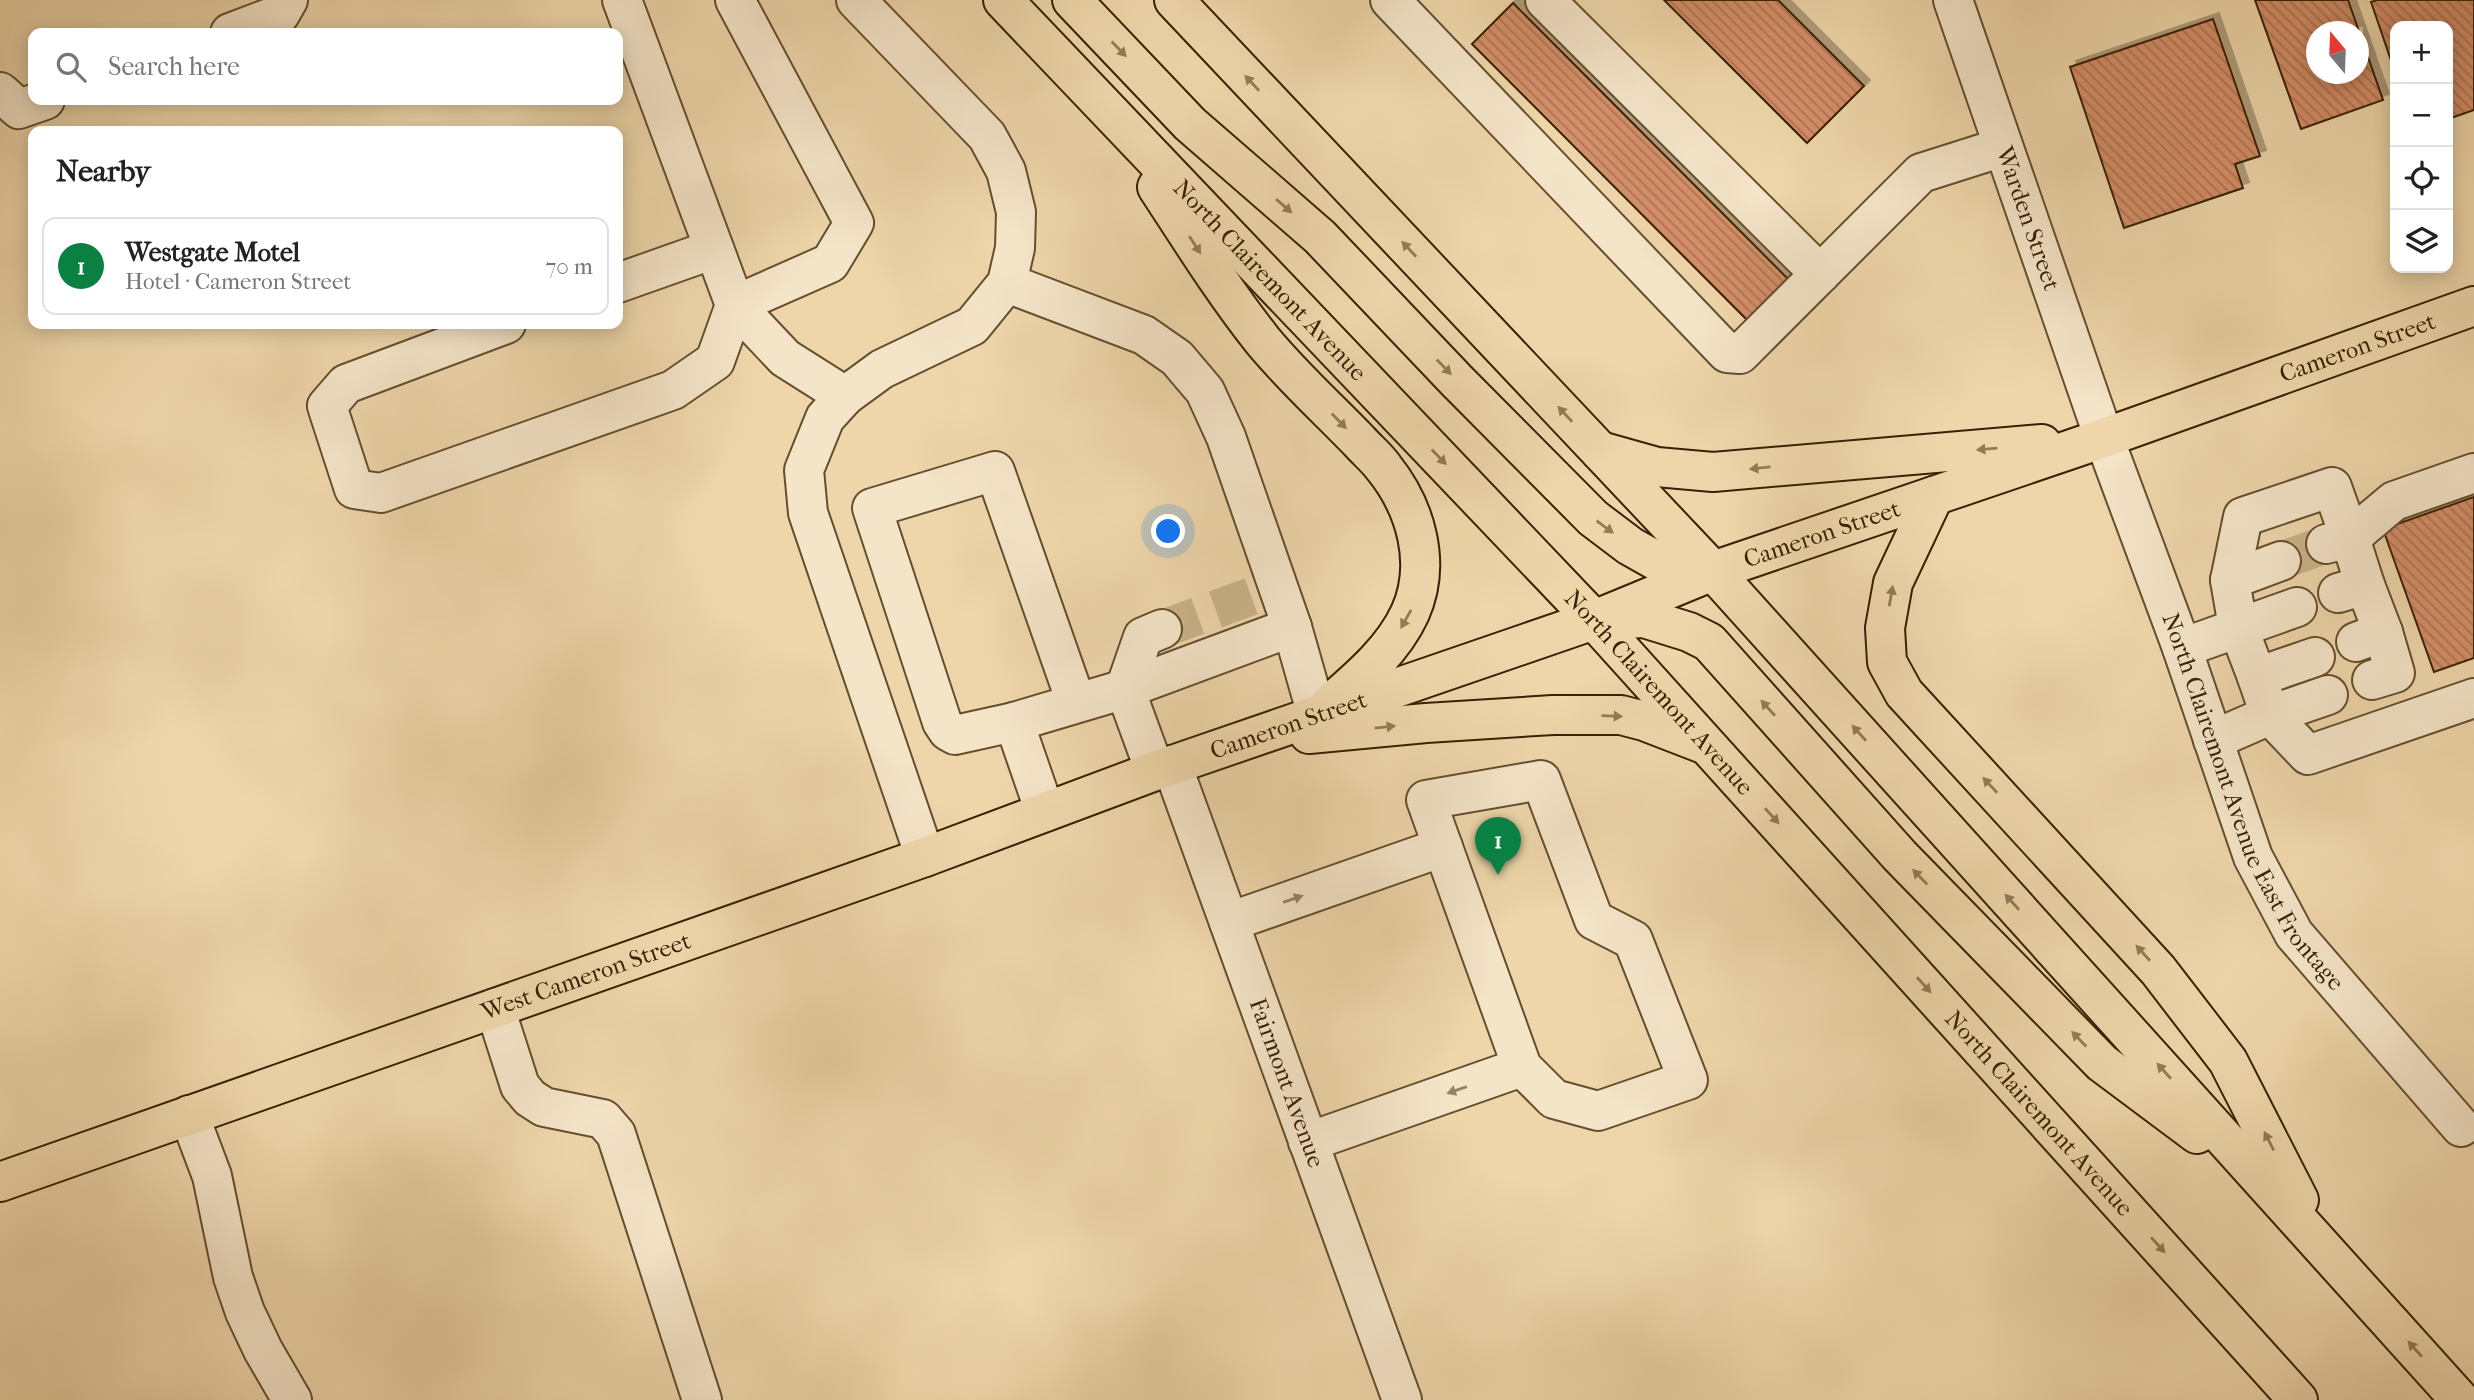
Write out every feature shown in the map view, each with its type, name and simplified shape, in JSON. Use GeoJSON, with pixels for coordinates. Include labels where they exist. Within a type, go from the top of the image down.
{"type":"FeatureCollection","features":[{"type":"Feature","properties":{"kind":"main road","name":"North Clairemont Avenue"},"geometry":{"type":"LineString","coordinates":[[1003,0],[1594,620],[2298,1400]]}},
{"type":"Feature","properties":{"kind":"main road"},"geometry":{"type":"LineString","coordinates":[[1072,0],[1190,124],[1320,237],[1593,518],[1630,546],[1662,564],[1713,571]]}},
{"type":"Feature","properties":{"kind":"main road"},"geometry":{"type":"LineString","coordinates":[[1174,0],[1713,571],[2460,1400]]}},
{"type":"Feature","properties":{"kind":"main road"},"geometry":{"type":"LineString","coordinates":[[1104,106],[1203,258],[1264,342],[1384,468],[1411,512],[1418,537],[1421,573],[1410,612],[1395,638],[1364,674],[1317,715]]}},
{"type":"Feature","properties":{"kind":"main road","name":"Cameron Street"},"geometry":{"type":"LineString","coordinates":[[1163,768],[1594,620],[1713,571],[2104,438],[2474,306]]}},
{"type":"Feature","properties":{"kind":"main road"},"geometry":{"type":"LineString","coordinates":[[1600,451],[1657,467],[1713,472],[2104,438]]}},
{"type":"Feature","properties":{"kind":"main road"},"geometry":{"type":"LineString","coordinates":[[1934,496],[1893,583],[1885,628],[1887,662],[1904,693],[2158,970],[2228,1060],[2322,1246]]}},
{"type":"Feature","properties":{"kind":"main road"},"geometry":{"type":"LineString","coordinates":[[1594,620],[1644,618],[1689,632],[1709,642],[1900,856],[2102,1063],[2268,1186]]}},
{"type":"Feature","properties":{"kind":"main road"},"geometry":{"type":"LineString","coordinates":[[1244,740],[1426,723],[1553,715],[1621,715],[1708,745]]}},
{"type":"Feature","properties":{"kind":"main road","name":"West Cameron Street"},"geometry":{"type":"LineString","coordinates":[[0,1182],[925,857],[1163,768]]}},
{"type":"Feature","properties":{"kind":"street"},"geometry":{"type":"LineString","coordinates":[[243,28],[280,14],[288,0]]}},
{"type":"Feature","properties":{"kind":"street"},"geometry":{"type":"LineString","coordinates":[[622,0],[735,305],[785,358],[845,396]]}},
{"type":"Feature","properties":{"kind":"street"},"geometry":{"type":"LineString","coordinates":[[493,329],[346,384],[327,406],[354,489],[381,493],[673,390],[715,361],[735,305],[830,263],[854,223],[735,0]]}},
{"type":"Feature","properties":{"kind":"street"},"geometry":{"type":"LineString","coordinates":[[856,0],[987,136],[1006,171],[1016,212],[1015,248],[1007,283],[972,326],[882,369],[845,396],[825,418],[804,470],[808,513],[925,857]]}},
{"type":"Feature","properties":{"kind":"street"},"geometry":{"type":"LineString","coordinates":[[1545,0],[1820,274]]}},
{"type":"Feature","properties":{"kind":"street","name":"Warden Street"},"geometry":{"type":"LineString","coordinates":[[1953,0],[2104,438]]}},
{"type":"Feature","properties":{"kind":"street"},"geometry":{"type":"LineString","coordinates":[[1409,6],[1727,353],[1740,354],[1921,173],[2003,147]]}},
{"type":"Feature","properties":{"kind":"street"},"geometry":{"type":"LineString","coordinates":[[0,92],[19,109],[31,105]]}},
{"type":"Feature","properties":{"kind":"street"},"geometry":{"type":"LineString","coordinates":[[623,282],[714,249]]}},
{"type":"Feature","properties":{"kind":"street"},"geometry":{"type":"LineString","coordinates":[[1007,283],[1144,335],[1177,358],[1205,391],[1226,437],[1264,592],[1292,627],[1317,715]]}},
{"type":"Feature","properties":{"kind":"street","name":"North Clairemont Avenue East Frontage"},"geometry":{"type":"LineString","coordinates":[[2104,438],[2182,649],[2253,858],[2294,934],[2461,1127]]}},
{"type":"Feature","properties":{"kind":"street"},"geometry":{"type":"LineString","coordinates":[[1076,702],[995,471],[872,508],[942,722],[948,731],[956,735],[1014,722],[1125,689],[1292,627]]}},
{"type":"Feature","properties":{"kind":"street"},"geometry":{"type":"LineString","coordinates":[[2337,541],[2393,501],[2474,474]]}},
{"type":"Feature","properties":{"kind":"street"},"geometry":{"type":"LineString","coordinates":[[2412,720],[2384,677],[2352,589],[2337,541],[2332,487],[2243,517],[2230,580],[2238,627],[2270,715],[2308,755],[2412,720],[2474,698]]}},
{"type":"Feature","properties":{"kind":"street"},"geometry":{"type":"LineString","coordinates":[[2230,580],[2281,561]]}},
{"type":"Feature","properties":{"kind":"street"},"geometry":{"type":"LineString","coordinates":[[2182,649],[2297,607]]}},
{"type":"Feature","properties":{"kind":"street"},"geometry":{"type":"LineString","coordinates":[[1125,689],[1143,637],[1163,629]]}},
{"type":"Feature","properties":{"kind":"street"},"geometry":{"type":"LineString","coordinates":[[2257,677],[2315,657]]}},
{"type":"Feature","properties":{"kind":"street","name":"Fairmont Avenue"},"geometry":{"type":"LineString","coordinates":[[1125,689],[1163,768],[1229,922],[1402,1400]]}},
{"type":"Feature","properties":{"kind":"street"},"geometry":{"type":"LineString","coordinates":[[2213,740],[2270,715],[2328,695]]}},
{"type":"Feature","properties":{"kind":"street"},"geometry":{"type":"LineString","coordinates":[[1014,722],[1045,812]]}},
{"type":"Feature","properties":{"kind":"street"},"geometry":{"type":"LineString","coordinates":[[1541,780],[1594,920],[1633,940],[1688,1080],[1598,1111],[1554,1099],[1521,1067],[1443,847],[1426,800],[1541,780]]}},
{"type":"Feature","properties":{"kind":"street"},"geometry":{"type":"LineString","coordinates":[[1229,922],[1443,847]]}},
{"type":"Feature","properties":{"kind":"street"},"geometry":{"type":"LineString","coordinates":[[495,1008],[520,1086],[530,1098],[544,1107],[603,1119],[616,1134],[702,1400]]}},
{"type":"Feature","properties":{"kind":"street"},"geometry":{"type":"LineString","coordinates":[[1308,1142],[1521,1067]]}},
{"type":"Feature","properties":{"kind":"street"},"geometry":{"type":"LineString","coordinates":[[189,1115],[212,1177],[233,1277],[245,1312],[292,1400]]}},
{"type":"Feature","properties":{"kind":"building"},"geometry":{"type":"Polygon","coordinates":[[[1664,0],[1778,0],[1864,86],[1807,143],[1664,0]]]}},
{"type":"Feature","properties":{"kind":"building"},"geometry":{"type":"Polygon","coordinates":[[[2255,0],[2348,0],[2355,21],[2306,21],[2306,84],[2369,84],[2369,60],[2383,100],[2301,129],[2255,0]]]}},
{"type":"Feature","properties":{"kind":"building"},"geometry":{"type":"Polygon","coordinates":[[[2474,0],[2474,110],[2453,117],[2453,21],[2390,21],[2390,57],[2371,2],[2474,0]]]}},
{"type":"Feature","properties":{"kind":"building"},"geometry":{"type":"Polygon","coordinates":[[[1513,3],[1794,285],[1753,326],[1472,44],[1513,3]]]}},
{"type":"Feature","properties":{"kind":"building"},"geometry":{"type":"Polygon","coordinates":[[[2213,19],[2260,156],[2235,164],[2243,188],[2124,228],[2070,67],[2213,19]]]}},
{"type":"Feature","properties":{"kind":"building"},"geometry":{"type":"Polygon","coordinates":[[[2474,497],[2474,658],[2434,672],[2383,529],[2474,497]]]}},
{"type":"Feature","properties":{"kind":"tunnel"},"geometry":{"type":"LineString","coordinates":[[2281,561],[2324,545]]}},
{"type":"Feature","properties":{"kind":"tunnel"},"geometry":{"type":"LineString","coordinates":[[1162,629],[1252,596]]}},
{"type":"Feature","properties":{"kind":"place","name":"Westgate Motel"},"geometry":{"type":"Point","coordinates":[1498,875]}}]}
